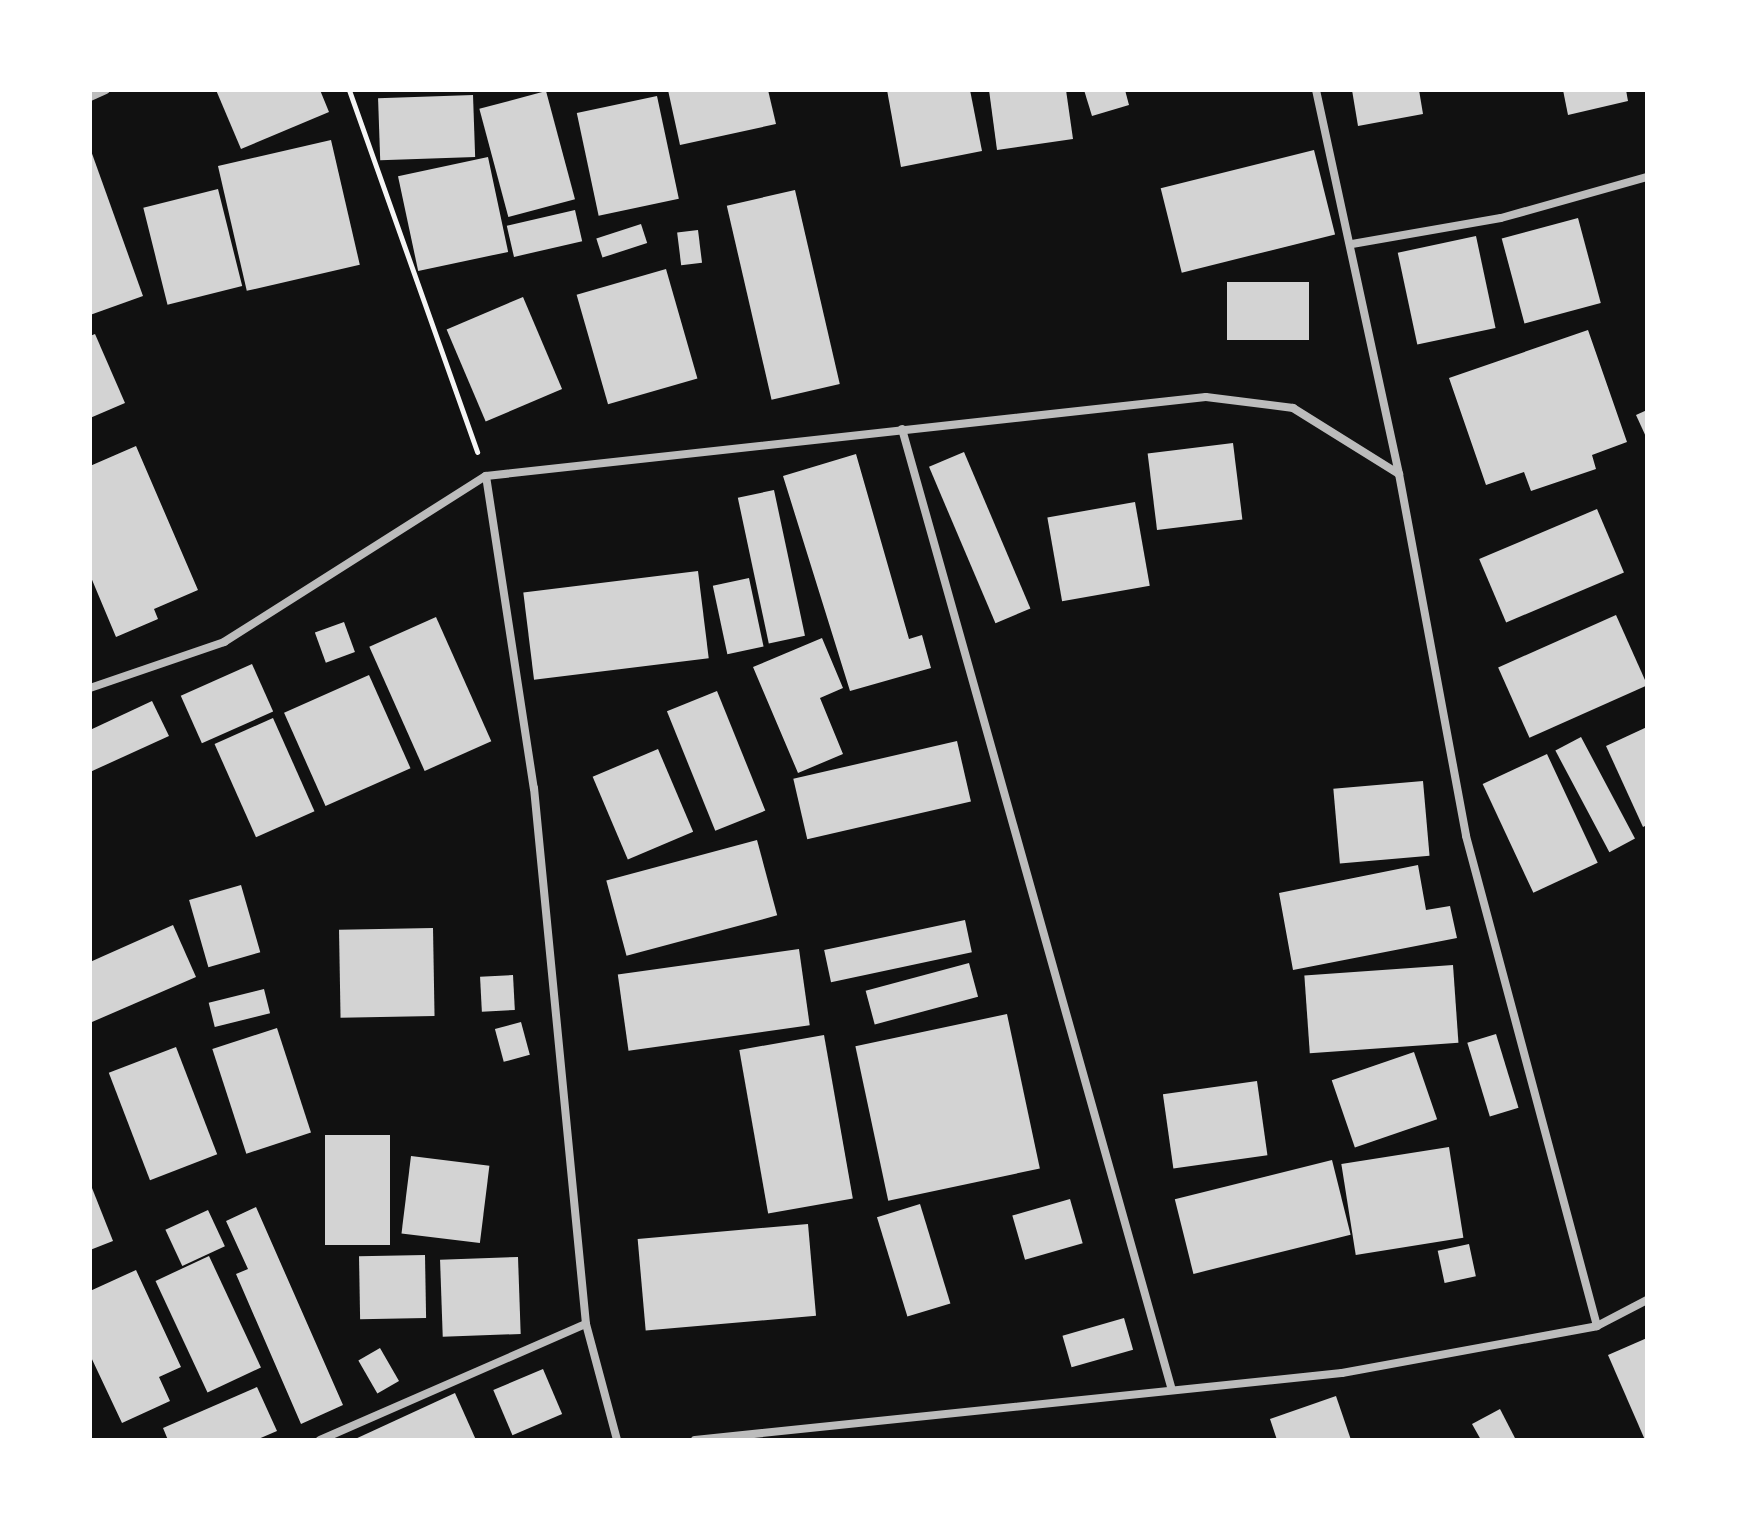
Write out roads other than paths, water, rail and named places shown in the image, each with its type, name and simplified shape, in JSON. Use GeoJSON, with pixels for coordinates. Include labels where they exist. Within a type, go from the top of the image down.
{"type":"FeatureCollection","features":[{"type":"Feature","properties":{"kind":"street"},"geometry":{"type":"LineString","coordinates":[[90,97],[106,90]]}},
{"type":"Feature","properties":{"kind":"street"},"geometry":{"type":"LineString","coordinates":[[1316,90],[1352,244],[1399,474],[1466,836],[1597,1326]]}},
{"type":"Feature","properties":{"kind":"street"},"geometry":{"type":"LineString","coordinates":[[1352,244],[1501,218],[1647,177]]}},
{"type":"Feature","properties":{"kind":"street"},"geometry":{"type":"LineString","coordinates":[[90,688],[224,642],[486,476],[1206,397],[1293,408],[1399,474]]}},
{"type":"Feature","properties":{"kind":"street"},"geometry":{"type":"LineString","coordinates":[[902,429],[1172,1390]]}},
{"type":"Feature","properties":{"kind":"street"},"geometry":{"type":"LineString","coordinates":[[486,476],[534,788],[586,1324],[617,1440]]}},
{"type":"Feature","properties":{"kind":"street"},"geometry":{"type":"LineString","coordinates":[[695,1440],[1342,1373],[1597,1326],[1647,1300]]}},
{"type":"Feature","properties":{"kind":"street"},"geometry":{"type":"LineString","coordinates":[[320,1440],[586,1324]]}}]}
